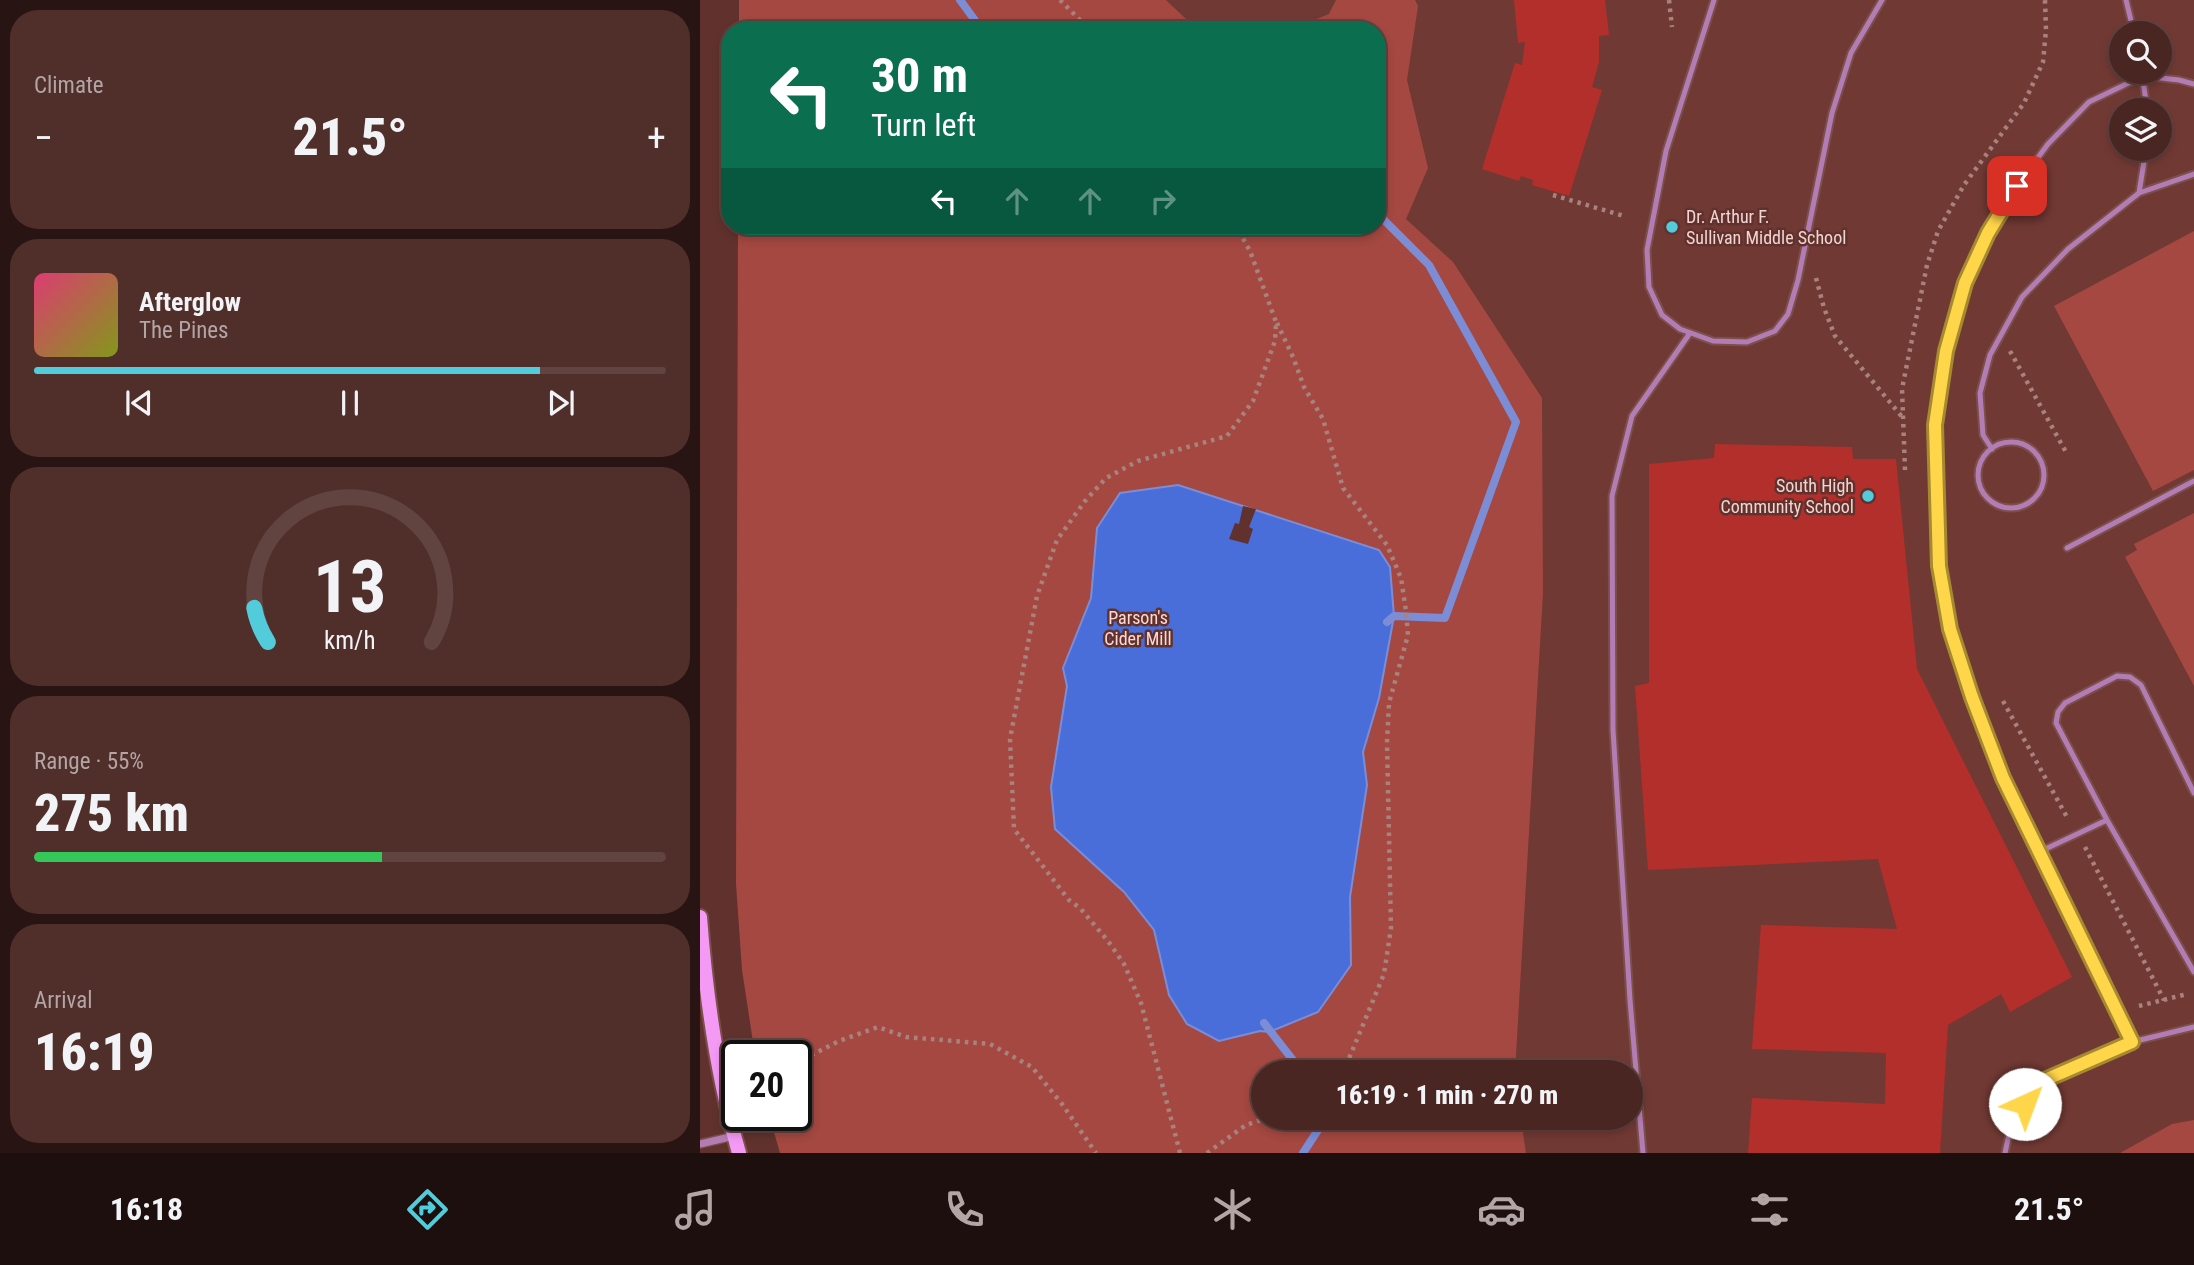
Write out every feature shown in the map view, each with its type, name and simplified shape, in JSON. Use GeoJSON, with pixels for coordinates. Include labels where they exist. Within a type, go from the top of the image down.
{"type":"FeatureCollection","features":[{"type":"Feature","properties":{"kind":"main road"},"geometry":{"type":"LineString","coordinates":[[700,917],[711,1026],[739,1153]]}},
{"type":"Feature","properties":{"kind":"street"},"geometry":{"type":"LineString","coordinates":[[700,1144],[734,1136]]}},
{"type":"Feature","properties":{"kind":"lane"},"geometry":{"type":"LineString","coordinates":[[1714,0],[1666,151],[1647,250],[1649,287],[1662,315],[1680,329],[1713,341],[1747,342],[1775,331],[1788,314],[1798,280],[1832,113],[1852,53],[1882,0]]}},
{"type":"Feature","properties":{"kind":"lane"},"geometry":{"type":"LineString","coordinates":[[2126,0],[2131,21]]}},
{"type":"Feature","properties":{"kind":"lane"},"geometry":{"type":"LineString","coordinates":[[2172,79],[2194,85]]}},
{"type":"Feature","properties":{"kind":"lane"},"geometry":{"type":"LineString","coordinates":[[2124,84],[2089,102],[2048,144],[2017,186],[1988,233],[1965,283],[1946,351],[1935,425],[1939,566],[1950,629],[2003,778],[2132,1042]]}},
{"type":"Feature","properties":{"kind":"lane"},"geometry":{"type":"LineString","coordinates":[[2139,193],[2144,161]]}},
{"type":"Feature","properties":{"kind":"lane"},"geometry":{"type":"LineString","coordinates":[[1992,449],[1983,435],[1980,393],[1990,355],[2022,297],[2068,249],[2139,193],[2194,174]]}},
{"type":"Feature","properties":{"kind":"lane"},"geometry":{"type":"LineString","coordinates":[[1643,1153],[1630,1000],[1613,730],[1612,495],[1632,416],[1690,333]]}},
{"type":"Feature","properties":{"kind":"lane"},"geometry":{"type":"LineString","coordinates":[[2007,442],[2018,443],[2028,446],[2036,453],[2042,463],[2043,484],[2030,502],[2009,508],[1999,505],[1983,491],[1979,470],[1982,460],[1992,449],[2007,442]]}},
{"type":"Feature","properties":{"kind":"lane"},"geometry":{"type":"LineString","coordinates":[[2067,548],[2194,481]]}},
{"type":"Feature","properties":{"kind":"lane"},"geometry":{"type":"LineString","coordinates":[[2194,793],[2140,685],[2130,677],[2117,676],[2066,703],[2058,712],[2056,723],[2107,820],[2194,971]]}},
{"type":"Feature","properties":{"kind":"lane"},"geometry":{"type":"LineString","coordinates":[[2039,852],[2107,820]]}},
{"type":"Feature","properties":{"kind":"lane"},"geometry":{"type":"LineString","coordinates":[[2005,1153],[2011,1125],[2038,1083],[2132,1042],[2194,1027]]}},
{"type":"Feature","properties":{"kind":"path"},"geometry":{"type":"LineString","coordinates":[[1060,0],[1081,21]]}},
{"type":"Feature","properties":{"kind":"path"},"geometry":{"type":"LineString","coordinates":[[1669,0],[1672,27]]}},
{"type":"Feature","properties":{"kind":"path"},"geometry":{"type":"LineString","coordinates":[[1905,470],[1902,389],[1927,265],[1938,232],[1964,185],[2024,103],[2043,62],[2045,0]]}},
{"type":"Feature","properties":{"kind":"path"},"geometry":{"type":"LineString","coordinates":[[1553,195],[1624,216]]}},
{"type":"Feature","properties":{"kind":"path"},"geometry":{"type":"LineString","coordinates":[[1241,235],[1250,251],[1304,387],[1323,419],[1343,488],[1387,545],[1401,578],[1406,611],[1408,635],[1390,703],[1387,743],[1391,928],[1384,974],[1348,1060]]}},
{"type":"Feature","properties":{"kind":"path"},"geometry":{"type":"LineString","coordinates":[[1816,278],[1835,336],[1903,418]]}},
{"type":"Feature","properties":{"kind":"path"},"geometry":{"type":"LineString","coordinates":[[1180,1153],[1140,1003],[1125,964],[1080,908],[1069,900],[1014,829],[1010,738],[1037,596],[1062,532],[1106,478],[1138,461],[1227,436],[1253,401],[1275,341],[1276,322]]}},
{"type":"Feature","properties":{"kind":"path"},"geometry":{"type":"LineString","coordinates":[[2010,350],[2067,454]]}},
{"type":"Feature","properties":{"kind":"path"},"geometry":{"type":"LineString","coordinates":[[2003,701],[2068,819]]}},
{"type":"Feature","properties":{"kind":"path"},"geometry":{"type":"LineString","coordinates":[[2085,847],[2164,1000]]}},
{"type":"Feature","properties":{"kind":"path"},"geometry":{"type":"LineString","coordinates":[[2138,1006],[2187,994]]}},
{"type":"Feature","properties":{"kind":"path"},"geometry":{"type":"LineString","coordinates":[[812,1055],[839,1041],[878,1027],[906,1037],[990,1044],[1032,1067],[1096,1153]]}},
{"type":"Feature","properties":{"kind":"path"},"geometry":{"type":"LineString","coordinates":[[1206,1153],[1251,1123]]}},
{"type":"Feature","properties":{"kind":"shaded area","name":"South High Community School"},"geometry":{"type":"Polygon","coordinates":[[[1166,0],[2194,0],[2194,1153],[1526,1153],[1523,1130],[1643,1130],[1643,1060],[1516,1060],[1543,594],[1386,215],[1386,21],[1188,21],[1166,0]]]}},
{"type":"Feature","properties":{"kind":"green space"},"geometry":{"type":"Polygon","coordinates":[[[739,0],[1166,0],[1188,21],[739,21],[739,0]]]}},
{"type":"Feature","properties":{"kind":"green space","name":"Parson's Cider Mill"},"geometry":{"type":"Polygon","coordinates":[[[1336,0],[1415,0],[1418,6],[1407,80],[1428,168],[1406,219],[1453,262],[1542,398],[1543,594],[1516,1060],[1251,1060],[1251,1130],[1523,1130],[1526,1153],[780,1153],[774,1131],[812,1131],[812,1040],[753,1040],[742,970],[736,884],[738,235],[1386,235],[1386,21],[1312,21],[1329,14],[1336,0]]]}},
{"type":"Feature","properties":{"kind":"green space"},"geometry":{"type":"Polygon","coordinates":[[[2194,231],[2194,470],[2153,491],[2054,306],[2194,231]]]}},
{"type":"Feature","properties":{"kind":"green space"},"geometry":{"type":"Polygon","coordinates":[[[2194,513],[2194,686],[2125,557],[2137,550],[2134,544],[2194,513]]]}},
{"type":"Feature","properties":{"kind":"green space"},"geometry":{"type":"Polygon","coordinates":[[[2194,1120],[2194,1153],[2120,1153],[2172,1124],[2194,1120]]]}},
{"type":"Feature","properties":{"kind":"water"},"geometry":{"type":"Polygon","coordinates":[[[1178,485],[1379,550],[1390,567],[1394,616],[1379,698],[1363,752],[1367,785],[1350,897],[1351,965],[1318,1012],[1269,1032],[1260,1031],[1219,1041],[1187,1024],[1169,995],[1154,930],[1124,892],[1055,829],[1051,787],[1067,686],[1063,668],[1091,598],[1097,528],[1120,493],[1178,485]]]}},
{"type":"Feature","properties":{"kind":"pier"},"geometry":{"type":"Polygon","coordinates":[[[1243,506],[1256,509],[1249,527],[1253,529],[1248,544],[1229,539],[1235,523],[1239,524],[1243,506]]]}},
{"type":"Feature","properties":{"kind":"building"},"geometry":{"type":"Polygon","coordinates":[[[1514,0],[1605,0],[1609,35],[1599,36],[1599,62],[1592,87],[1602,90],[1569,196],[1532,185],[1533,180],[1521,176],[1519,181],[1482,169],[1515,63],[1522,65],[1525,42],[1518,43],[1514,0]]]}},
{"type":"Feature","properties":{"kind":"building"},"geometry":{"type":"Polygon","coordinates":[[[1715,444],[1852,447],[1853,459],[1896,459],[1917,669],[2072,977],[2010,1012],[2001,994],[1948,1025],[1940,1153],[1748,1153],[1752,1098],[1885,1104],[1886,1053],[1752,1049],[1761,925],[1897,929],[1878,859],[1648,870],[1635,686],[1649,683],[1649,464],[1714,458],[1715,444]]]}},
{"type":"Feature","properties":{"kind":"waterway"},"geometry":{"type":"LineString","coordinates":[[960,0],[975,21]]}},
{"type":"Feature","properties":{"kind":"waterway"},"geometry":{"type":"LineString","coordinates":[[1386,222],[1429,265],[1516,422],[1445,618],[1394,616],[1387,622]]}},
{"type":"Feature","properties":{"kind":"waterway"},"geometry":{"type":"LineString","coordinates":[[1264,1023],[1293,1060]]}},
{"type":"Feature","properties":{"kind":"waterway"},"geometry":{"type":"LineString","coordinates":[[1303,1153],[1318,1130]]}},
{"type":"Feature","properties":{"kind":"place","name":"Dr. Arthur F. Sullivan Middle School"},"geometry":{"type":"Point","coordinates":[1672,227]}},
{"type":"Feature","properties":{"kind":"place","name":"South High Community School"},"geometry":{"type":"Point","coordinates":[1868,496]}},
{"type":"Feature","properties":{"kind":"route"},"geometry":{"type":"LineString","coordinates":[[2017,186],[1988,233],[1965,283],[1946,351],[1935,425],[1939,566],[1950,629],[2003,778],[2132,1042],[2038,1083],[2025,1104]]}}]}
